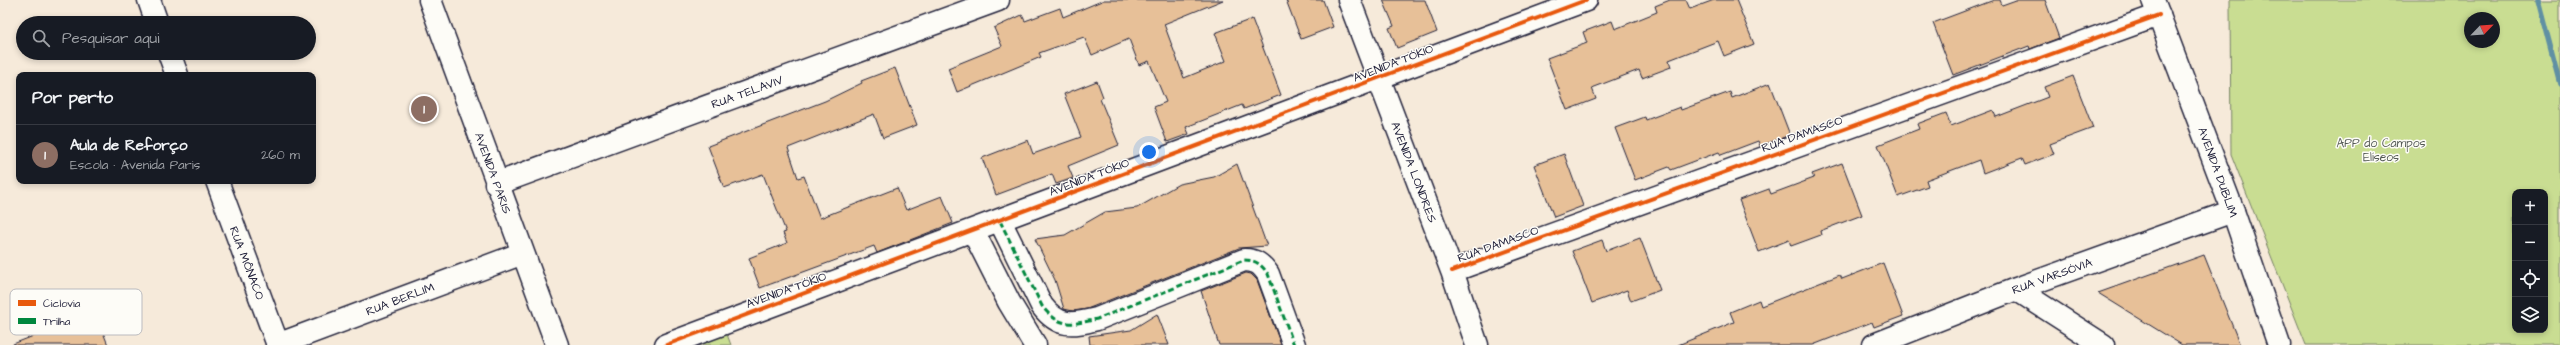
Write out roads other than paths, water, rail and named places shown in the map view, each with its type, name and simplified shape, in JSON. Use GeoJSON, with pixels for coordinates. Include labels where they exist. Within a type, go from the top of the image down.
{"type":"FeatureCollection","features":[{"type":"Feature","properties":{"kind":"street"},"geometry":{"type":"LineString","coordinates":[[149,0],[155,16]]}},
{"type":"Feature","properties":{"kind":"street","name":"AVENIDA PARIS"},"geometry":{"type":"LineString","coordinates":[[430,0],[496,184],[557,345]]}},
{"type":"Feature","properties":{"kind":"street","name":"RUA TELAVIV"},"geometry":{"type":"LineString","coordinates":[[496,184],[998,0]]}},
{"type":"Feature","properties":{"kind":"street","name":"AVENIDA LONDRES"},"geometry":{"type":"LineString","coordinates":[[1349,0],[1452,271],[1477,345]]}},
{"type":"Feature","properties":{"kind":"street","name":"AVENIDA TÓKIO"},"geometry":{"type":"LineString","coordinates":[[666,345],[1379,78],[1572,2]]}},
{"type":"Feature","properties":{"kind":"street","name":"AVENIDA DUBLIM"},"geometry":{"type":"LineString","coordinates":[[2156,8],[2233,211],[2279,345]]}},
{"type":"Feature","properties":{"kind":"street","name":"RUA DAMASCO"},"geometry":{"type":"LineString","coordinates":[[1452,271],[2156,8]]}},
{"type":"Feature","properties":{"kind":"street"},"geometry":{"type":"LineString","coordinates":[[172,60],[176,72]]}},
{"type":"Feature","properties":{"kind":"street","name":"RUA MÔNACO"},"geometry":{"type":"LineString","coordinates":[[217,184],[277,345]]}},
{"type":"Feature","properties":{"kind":"street","name":"RUA VARSÓVIA"},"geometry":{"type":"LineString","coordinates":[[1874,345],[1913,338],[2016,289],[2233,211]]}},
{"type":"Feature","properties":{"kind":"street"},"geometry":{"type":"LineString","coordinates":[[1000,221],[1042,306],[1050,316],[1062,323],[1078,323],[1097,319],[1244,260],[1253,260],[1262,264],[1268,274],[1294,345]]}},
{"type":"Feature","properties":{"kind":"street"},"geometry":{"type":"LineString","coordinates":[[973,231],[1009,302],[1036,345]]}},
{"type":"Feature","properties":{"kind":"street","name":"RUA BERLIM"},"geometry":{"type":"LineString","coordinates":[[277,345],[522,252]]}},
{"type":"Feature","properties":{"kind":"street"},"geometry":{"type":"LineString","coordinates":[[2016,289],[2103,345]]}},
{"type":"Feature","properties":{"kind":"waterway"},"geometry":{"type":"LineString","coordinates":[[2538,0],[2560,84]]}},
{"type":"Feature","properties":{"kind":"place","name":"Aula de Reforço"},"geometry":{"type":"Point","coordinates":[424,109]}},
{"type":"Feature","properties":{"kind":"park label","name":"APP do Campos Elíseos"},"geometry":{"type":"Point","coordinates":[2381,150]}}]}
